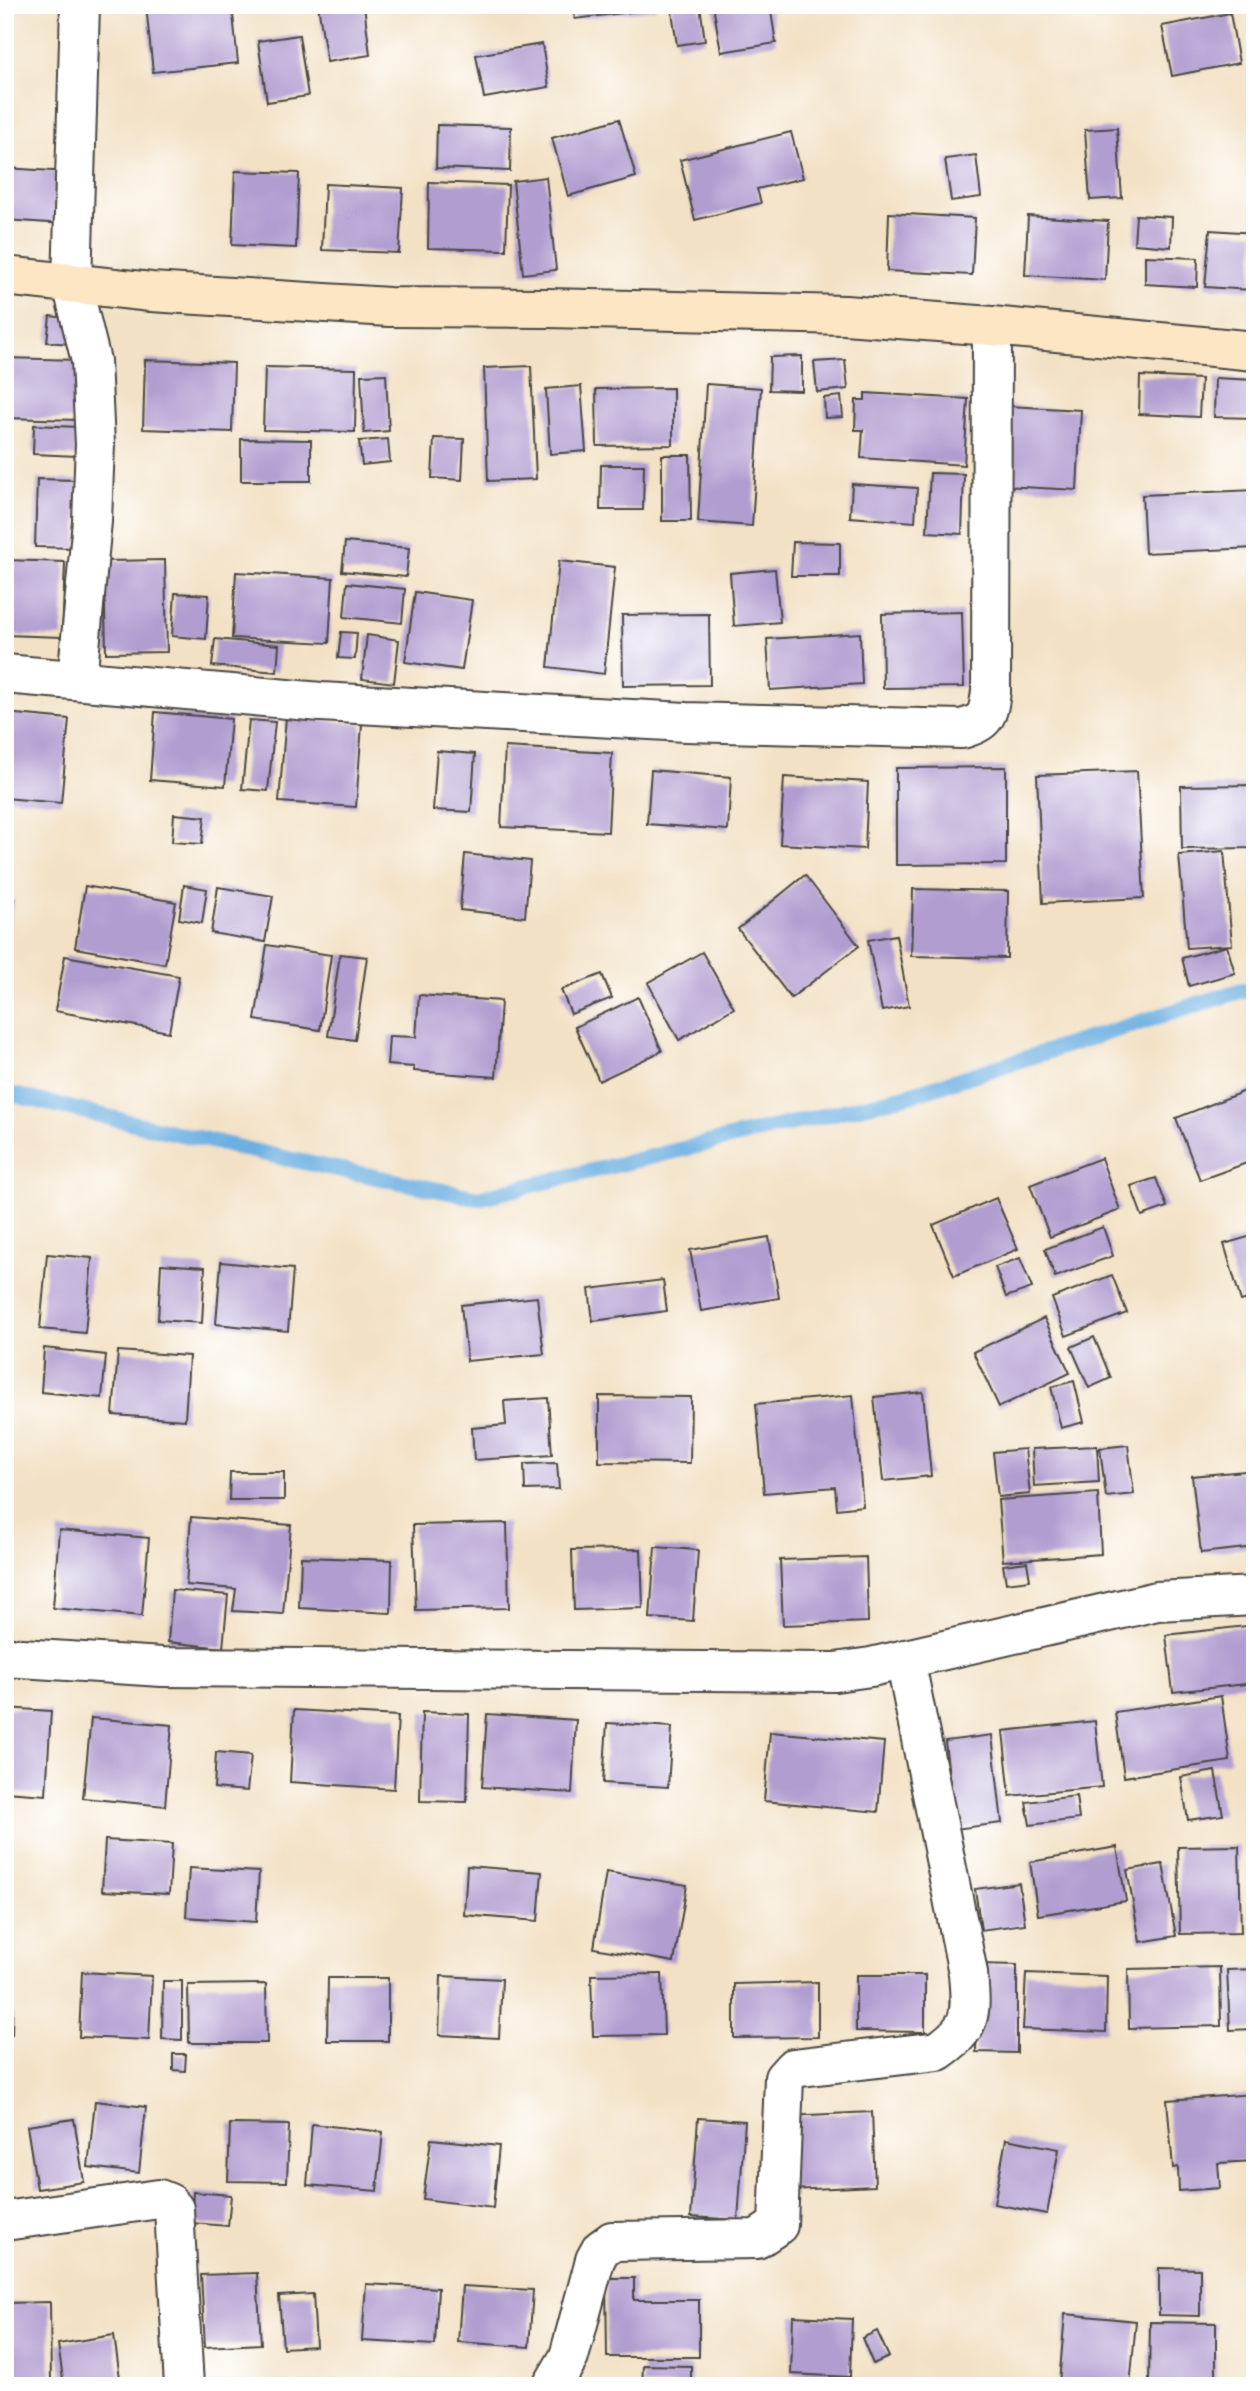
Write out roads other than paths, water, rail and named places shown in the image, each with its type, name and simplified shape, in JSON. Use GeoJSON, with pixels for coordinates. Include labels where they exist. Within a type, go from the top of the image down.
{"type":"FeatureCollection","features":[{"type":"Feature","properties":{"kind":"street"},"geometry":{"type":"LineString","coordinates":[[78,680],[93,521],[95,444],[91,361],[72,284],[80,5]]}},
{"type":"Feature","properties":{"kind":"street"},"geometry":{"type":"LineString","coordinates":[[5,276],[151,292],[390,307],[845,315],[1255,351]]}},
{"type":"Feature","properties":{"kind":"street"},"geometry":{"type":"LineString","coordinates":[[5,674],[321,702],[686,722],[962,729],[978,724],[988,713],[991,691],[992,326]]}},
{"type":"Feature","properties":{"kind":"street"},"geometry":{"type":"LineString","coordinates":[[5,1657],[162,1667],[835,1672],[871,1667],[1157,1601],[1255,1596]]}},
{"type":"Feature","properties":{"kind":"street"},"geometry":{"type":"LineString","coordinates":[[552,2386],[569,2357],[595,2260],[601,2249],[612,2241],[757,2239],[778,2225],[784,2078],[793,2068],[938,2051],[964,2028],[970,2007],[968,1973],[905,1659]]}},
{"type":"Feature","properties":{"kind":"street"},"geometry":{"type":"LineString","coordinates":[[5,2221],[159,2199],[169,2203],[174,2209],[184,2386]]}},
{"type":"Feature","properties":{"kind":"waterway"},"geometry":{"type":"LineString","coordinates":[[5,1093],[288,1159],[478,1198],[906,1096],[1243,990],[1255,990]]}}]}
